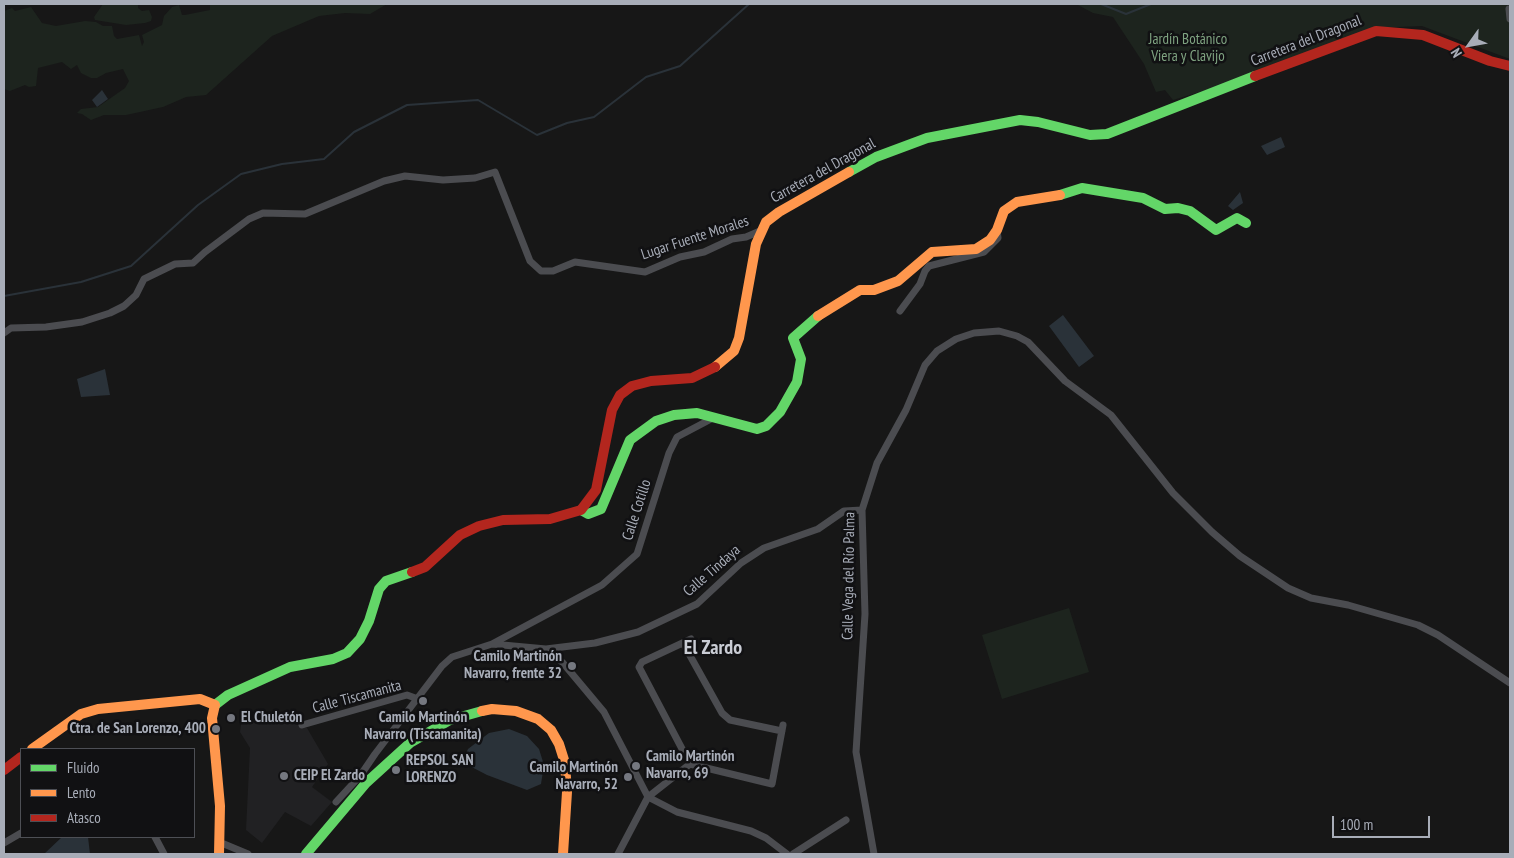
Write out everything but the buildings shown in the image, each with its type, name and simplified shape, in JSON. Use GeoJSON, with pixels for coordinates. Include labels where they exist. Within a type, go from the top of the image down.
{"type":"FeatureCollection","features":[{"type":"Feature","properties":{"kind":"main road","name":"Carretera del Dragonal"},"geometry":{"type":"LineString","coordinates":[[760,231],[766,222],[779,212],[876,157],[927,138],[1020,120],[1038,122],[1090,135],[1107,134],[1361,35],[1376,31],[1423,35],[1490,61],[1510,66]]}},
{"type":"Feature","properties":{"kind":"main road"},"geometry":{"type":"LineString","coordinates":[[581,510],[588,514],[602,510],[630,440],[656,421],[674,415],[697,414],[757,429],[766,426],[780,412],[797,382],[801,359],[793,338],[795,334],[827,309],[860,290],[874,290],[898,281],[932,252],[976,249],[990,240],[997,230],[1004,211],[1017,202],[1054,197],[1082,188],[1143,198],[1164,209],[1178,208],[1190,211],[1216,230],[1237,218],[1246,223]]}},
{"type":"Feature","properties":{"kind":"main road"},"geometry":{"type":"LineString","coordinates":[[219,854],[220,806],[212,718],[216,705],[228,695],[290,667],[348,653],[360,639],[379,589],[386,581],[424,567],[460,535],[479,526],[504,520],[550,518],[569,515],[581,510],[589,502],[596,490],[612,410],[620,395],[632,386],[651,381],[692,378],[710,371],[734,350],[739,338],[760,231]]}},
{"type":"Feature","properties":{"kind":"main road"},"geometry":{"type":"LineString","coordinates":[[33,748],[62,726],[82,714],[98,709],[200,699],[216,705]]}},
{"type":"Feature","properties":{"kind":"main road"},"geometry":{"type":"LineString","coordinates":[[306,854],[363,779],[410,743],[450,720],[470,713],[492,709],[516,711],[538,719],[551,730],[559,744],[565,763],[567,792],[563,854]]}},
{"type":"Feature","properties":{"kind":"main road"},"geometry":{"type":"LineString","coordinates":[[4,770],[20,758]]}},
{"type":"Feature","properties":{"kind":"street"},"geometry":{"type":"LineString","coordinates":[[1509,9],[1510,19]]}},
{"type":"Feature","properties":{"kind":"street","name":"Lugar Fuente Morales"},"geometry":{"type":"LineString","coordinates":[[4,333],[11,328],[46,327],[82,322],[110,314],[124,306],[136,295],[144,278],[175,264],[193,263],[204,252],[249,219],[263,213],[305,214],[384,181],[406,176],[443,180],[475,178],[495,172],[530,261],[541,271],[553,271],[575,262],[645,272],[680,257],[704,252],[732,239],[746,237],[760,231]]}},
{"type":"Feature","properties":{"kind":"street"},"geometry":{"type":"LineString","coordinates":[[900,311],[920,284],[929,266],[984,252],[998,238],[997,230]]}},
{"type":"Feature","properties":{"kind":"street","name":"Calle Vega del Río Palma"},"geometry":{"type":"LineString","coordinates":[[874,854],[856,752],[865,614],[862,510],[877,463],[906,410],[925,365],[937,351],[956,339],[974,333],[999,331],[1017,336],[1028,342],[1065,380],[1111,414],[1173,494],[1240,556],[1280,583],[1311,598],[1348,605],[1418,625],[1438,635],[1510,683]]}},
{"type":"Feature","properties":{"kind":"street","name":"Calle Cotillo"},"geometry":{"type":"LineString","coordinates":[[492,644],[501,637],[602,585],[637,554],[669,453],[677,436],[713,418]]}},
{"type":"Feature","properties":{"kind":"street","name":"Calle Tindaya"},"geometry":{"type":"LineString","coordinates":[[492,644],[546,649],[595,643],[638,632],[697,604],[741,563],[764,548],[809,532],[844,511],[862,510]]}},
{"type":"Feature","properties":{"kind":"street"},"geometry":{"type":"LineString","coordinates":[[683,643],[722,713],[730,720],[782,728],[772,784],[690,764],[639,667],[642,662],[691,639]]}},
{"type":"Feature","properties":{"kind":"street"},"geometry":{"type":"LineString","coordinates":[[336,802],[363,779],[442,666],[452,657],[492,644]]}},
{"type":"Feature","properties":{"kind":"street"},"geometry":{"type":"LineString","coordinates":[[546,649],[563,663],[604,712],[614,727],[639,782],[648,797],[677,812],[751,831],[766,838],[787,854]]}},
{"type":"Feature","properties":{"kind":"street","name":"Calle Tiscamanita"},"geometry":{"type":"LineString","coordinates":[[302,725],[407,695],[418,699]]}},
{"type":"Feature","properties":{"kind":"street"},"geometry":{"type":"LineString","coordinates":[[618,854],[648,797],[690,764]]}},
{"type":"Feature","properties":{"kind":"street"},"geometry":{"type":"LineString","coordinates":[[793,854],[846,820]]}},
{"type":"Feature","properties":{"kind":"street"},"geometry":{"type":"LineString","coordinates":[[4,843],[20,834]]}},
{"type":"Feature","properties":{"kind":"street"},"geometry":{"type":"LineString","coordinates":[[156,838],[164,854]]}},
{"type":"Feature","properties":{"kind":"street"},"geometry":{"type":"LineString","coordinates":[[224,844],[248,854]]}},
{"type":"Feature","properties":{"kind":"shaded area"},"geometry":{"type":"Polygon","coordinates":[[[102,90],[108,99],[97,107],[92,100],[102,90]]]}},
{"type":"Feature","properties":{"kind":"shaded area"},"geometry":{"type":"Polygon","coordinates":[[[1281,137],[1285,147],[1267,155],[1261,146],[1281,137]]]}},
{"type":"Feature","properties":{"kind":"shaded area"},"geometry":{"type":"Polygon","coordinates":[[[1240,192],[1243,203],[1233,210],[1228,206],[1240,192]]]}},
{"type":"Feature","properties":{"kind":"shaded area"},"geometry":{"type":"Polygon","coordinates":[[[1063,315],[1094,356],[1079,367],[1049,326],[1063,315]]]}},
{"type":"Feature","properties":{"kind":"shaded area"},"geometry":{"type":"Polygon","coordinates":[[[105,369],[110,395],[81,397],[77,379],[105,369]]]}},
{"type":"Feature","properties":{"kind":"shaded area","name":"CEIP El Zardo"},"geometry":{"type":"Polygon","coordinates":[[[248,711],[254,718],[295,724],[307,728],[328,764],[312,787],[332,802],[311,826],[285,812],[262,843],[246,830],[250,748],[240,732],[242,717],[248,711]]]}},
{"type":"Feature","properties":{"kind":"shaded area"},"geometry":{"type":"Polygon","coordinates":[[[509,729],[527,736],[539,749],[544,765],[541,784],[527,790],[487,775],[462,762],[468,749],[489,733],[509,729]]]}},
{"type":"Feature","properties":{"kind":"shaded area"},"geometry":{"type":"Polygon","coordinates":[[[61,838],[88,838],[90,854],[44,854],[61,838]]]}},
{"type":"Feature","properties":{"kind":"green space"},"geometry":{"type":"Polygon","coordinates":[[[103,4],[138,4],[138,8],[142,11],[149,10],[152,17],[151,21],[126,25],[95,20],[94,17],[103,4]]]}},
{"type":"Feature","properties":{"kind":"green space"},"geometry":{"type":"Polygon","coordinates":[[[210,4],[387,4],[370,14],[345,13],[319,16],[272,36],[206,95],[186,97],[163,107],[126,115],[104,115],[91,120],[77,113],[81,109],[98,107],[125,88],[129,81],[123,69],[106,73],[97,78],[91,78],[81,73],[77,65],[71,69],[62,62],[38,68],[36,86],[29,87],[25,85],[10,91],[4,89],[4,11],[12,8],[15,11],[31,7],[42,23],[56,26],[85,21],[96,22],[103,26],[112,26],[114,36],[117,39],[139,35],[142,46],[144,42],[142,35],[162,25],[164,16],[172,7],[179,5],[182,15],[185,15],[210,10],[210,4]]]}},
{"type":"Feature","properties":{"kind":"green space","name":"Jardín Botánico Viera y Clavijo"},"geometry":{"type":"Polygon","coordinates":[[[1076,4],[1510,4],[1510,59],[1422,26],[1372,28],[1210,89],[1173,100],[1165,90],[1156,92],[1144,64],[1113,17],[1093,13],[1076,4]]]}},
{"type":"Feature","properties":{"kind":"green space"},"geometry":{"type":"Polygon","coordinates":[[[1069,608],[1089,672],[1002,699],[982,635],[1069,608]]]}},
{"type":"Feature","properties":{"kind":"waterway"},"geometry":{"type":"LineString","coordinates":[[4,296],[81,282],[131,266],[198,205],[241,174],[282,164],[324,159],[354,132],[407,105],[478,100],[537,135],[567,123],[594,117],[646,77],[680,66],[749,4]]}},
{"type":"Feature","properties":{"kind":"waterway"},"geometry":{"type":"LineString","coordinates":[[1101,4],[1126,14],[1151,4]]}},
{"type":"Feature","properties":{"kind":"traffic: fast"},"geometry":{"type":"LineString","coordinates":[[849,172],[876,157],[927,138],[1020,120],[1038,122],[1090,135],[1107,134],[1255,76]]}},
{"type":"Feature","properties":{"kind":"traffic: fast"},"geometry":{"type":"LineString","coordinates":[[1060,195],[1082,188],[1143,198],[1165,209],[1178,208],[1190,211],[1216,230],[1237,218],[1246,223]]}},
{"type":"Feature","properties":{"kind":"traffic: fast"},"geometry":{"type":"LineString","coordinates":[[581,510],[588,514],[601,509],[630,440],[656,421],[674,415],[697,413],[757,429],[766,426],[780,412],[797,382],[801,359],[793,338],[818,316]]}},
{"type":"Feature","properties":{"kind":"traffic: fast"},"geometry":{"type":"LineString","coordinates":[[215,705],[228,695],[290,667],[333,659],[347,653],[360,639],[369,621],[379,589],[386,581],[412,572]]}},
{"type":"Feature","properties":{"kind":"traffic: fast"},"geometry":{"type":"LineString","coordinates":[[306,854],[366,783],[410,743],[450,720],[482,711]]}},
{"type":"Feature","properties":{"kind":"traffic: slow"},"geometry":{"type":"LineString","coordinates":[[715,367],[734,351],[739,338],[756,244],[766,222],[779,212],[849,172]]}},
{"type":"Feature","properties":{"kind":"traffic: slow"},"geometry":{"type":"LineString","coordinates":[[818,316],[860,290],[874,290],[898,281],[932,252],[976,249],[990,240],[997,230],[1004,211],[1017,202],[1060,195]]}},
{"type":"Feature","properties":{"kind":"traffic: slow"},"geometry":{"type":"LineString","coordinates":[[33,748],[81,714],[98,709],[200,699],[215,705]]}},
{"type":"Feature","properties":{"kind":"traffic: slow"},"geometry":{"type":"LineString","coordinates":[[215,705],[212,718],[220,806],[219,854]]}},
{"type":"Feature","properties":{"kind":"traffic: slow"},"geometry":{"type":"LineString","coordinates":[[482,711],[492,709],[516,711],[538,719],[551,730],[559,744],[565,763],[567,792],[563,854]]}},
{"type":"Feature","properties":{"kind":"traffic: jam"},"geometry":{"type":"LineString","coordinates":[[1255,76],[1376,31],[1423,35],[1490,61],[1510,66]]}},
{"type":"Feature","properties":{"kind":"traffic: jam"},"geometry":{"type":"LineString","coordinates":[[412,572],[425,567],[460,535],[479,526],[503,520],[550,519],[581,510],[596,490],[612,410],[620,395],[632,386],[651,381],[692,378],[715,367]]}},
{"type":"Feature","properties":{"kind":"traffic: jam"},"geometry":{"type":"LineString","coordinates":[[4,770],[20,758]]}},
{"type":"Feature","properties":{"kind":"place","name":"Camilo Martinón Navarro, frente 32"},"geometry":{"type":"Point","coordinates":[572,666]}},
{"type":"Feature","properties":{"kind":"place","name":"Camilo Martinón Navarro (Tiscamanita)"},"geometry":{"type":"Point","coordinates":[423,701]}},
{"type":"Feature","properties":{"kind":"place","name":"El Chuletón"},"geometry":{"type":"Point","coordinates":[231,718]}},
{"type":"Feature","properties":{"kind":"place","name":"Ctra. de San Lorenzo, 400"},"geometry":{"type":"Point","coordinates":[216,729]}},
{"type":"Feature","properties":{"kind":"place","name":"Camilo Martinón Navarro, 69"},"geometry":{"type":"Point","coordinates":[636,766]}},
{"type":"Feature","properties":{"kind":"place","name":"REPSOL SAN LORENZO"},"geometry":{"type":"Point","coordinates":[396,770]}},
{"type":"Feature","properties":{"kind":"place","name":"CEIP El Zardo"},"geometry":{"type":"Point","coordinates":[284,776]}},
{"type":"Feature","properties":{"kind":"place","name":"Camilo Martinón Navarro, 52"},"geometry":{"type":"Point","coordinates":[628,777]}},
{"type":"Feature","properties":{"kind":"district","name":"El Zardo"},"geometry":{"type":"Point","coordinates":[713,648]}}]}
